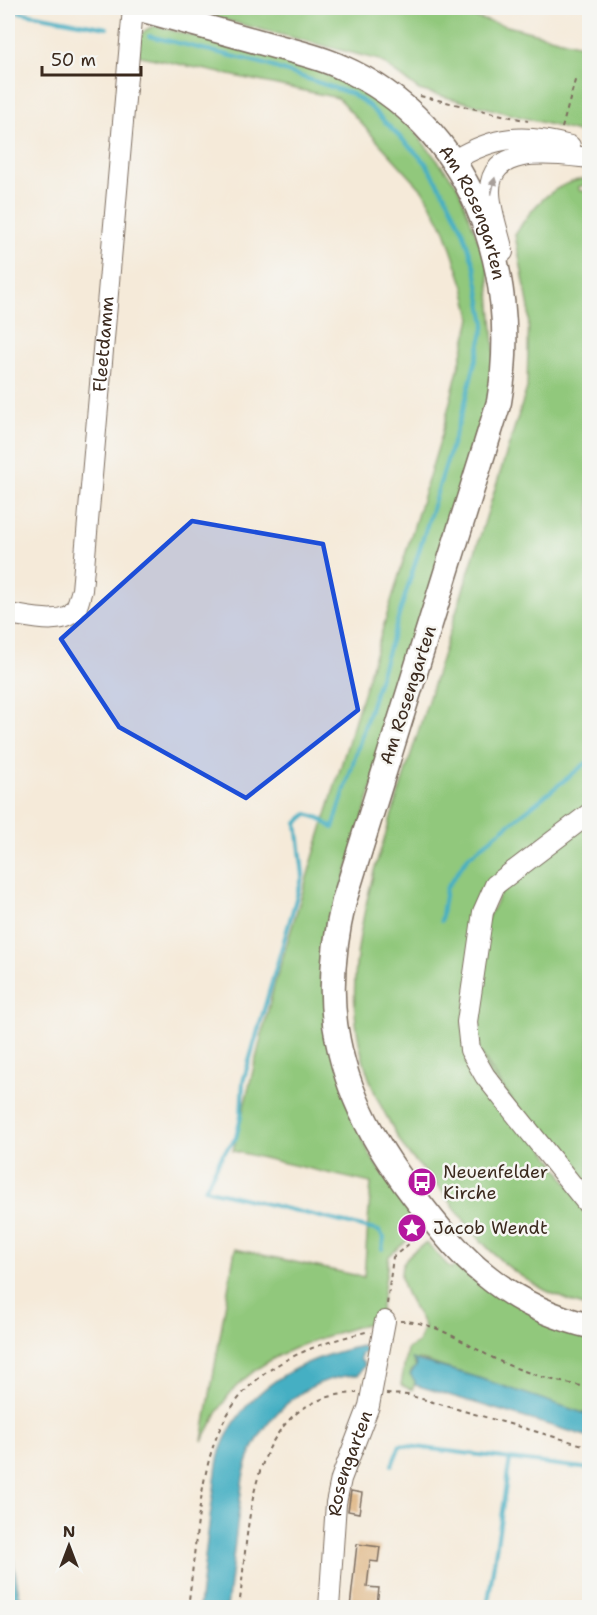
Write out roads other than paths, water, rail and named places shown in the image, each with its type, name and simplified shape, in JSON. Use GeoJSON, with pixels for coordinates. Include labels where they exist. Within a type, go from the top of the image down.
{"type":"FeatureCollection","features":[{"type":"Feature","properties":{"kind":"main road","name":"Am Rosengarten"},"geometry":{"type":"LineString","coordinates":[[135,8],[341,66],[379,87],[416,117],[454,160],[480,212],[502,285],[506,349],[500,402],[344,901],[334,954],[333,1000],[338,1041],[354,1097],[384,1156],[435,1222],[461,1253],[507,1291],[545,1311],[590,1326]]}},
{"type":"Feature","properties":{"kind":"street","name":"Fleetdamm"},"geometry":{"type":"LineString","coordinates":[[8,614],[53,620],[66,617],[76,609],[82,590],[135,8]]}},
{"type":"Feature","properties":{"kind":"street"},"geometry":{"type":"LineString","coordinates":[[454,160],[471,150],[505,138],[586,143]]}},
{"type":"Feature","properties":{"kind":"street"},"geometry":{"type":"LineString","coordinates":[[502,285],[505,261],[490,191],[498,171],[514,159],[527,154],[590,158]]}},
{"type":"Feature","properties":{"kind":"street"},"geometry":{"type":"LineString","coordinates":[[590,813],[495,885],[483,912],[467,1022],[470,1050],[485,1076],[590,1207]]}},
{"type":"Feature","properties":{"kind":"street","name":"Rosengarten"},"geometry":{"type":"LineString","coordinates":[[330,1608],[336,1503],[341,1479],[371,1393],[384,1325]]}},
{"type":"Feature","properties":{"kind":"water"},"geometry":{"type":"Polygon","coordinates":[[[362,1346],[367,1352],[361,1354],[360,1359],[365,1365],[358,1375],[317,1384],[300,1394],[284,1406],[258,1439],[243,1477],[227,1607],[199,1607],[217,1464],[231,1428],[244,1409],[278,1379],[318,1359],[362,1346]]]}},
{"type":"Feature","properties":{"kind":"water"},"geometry":{"type":"Polygon","coordinates":[[[412,1359],[473,1376],[589,1415],[589,1437],[415,1385],[410,1374],[417,1365],[412,1359]]]}},
{"type":"Feature","properties":{"kind":"water"},"geometry":{"type":"Polygon","coordinates":[[[8,1527],[19,1595],[31,1607],[8,1607],[8,1527]]]}},
{"type":"Feature","properties":{"kind":"waterway"},"geometry":{"type":"LineString","coordinates":[[8,10],[107,28]]}},
{"type":"Feature","properties":{"kind":"waterway"},"geometry":{"type":"LineString","coordinates":[[149,36],[261,63],[352,94],[368,105],[425,162],[448,200],[463,231],[475,268],[485,324],[464,406],[333,828],[319,818],[307,814],[297,823],[303,875],[243,1082],[241,1116],[236,1138],[222,1155],[205,1189],[379,1231],[384,1238],[382,1249]]}},
{"type":"Feature","properties":{"kind":"waterway"},"geometry":{"type":"LineString","coordinates":[[441,921],[446,889],[468,857],[590,760]]}},
{"type":"Feature","properties":{"kind":"waterway"},"geometry":{"type":"LineString","coordinates":[[392,1465],[400,1445],[590,1469]]}},
{"type":"Feature","properties":{"kind":"waterway"},"geometry":{"type":"LineString","coordinates":[[487,1608],[510,1459]]}},
{"type":"Feature","properties":{"kind":"place","name":"Neuenfelder Kirche"},"geometry":{"type":"Point","coordinates":[422,1182]}},
{"type":"Feature","properties":{"kind":"place","name":"Jacob Wendt"},"geometry":{"type":"Point","coordinates":[412,1228]}}]}
